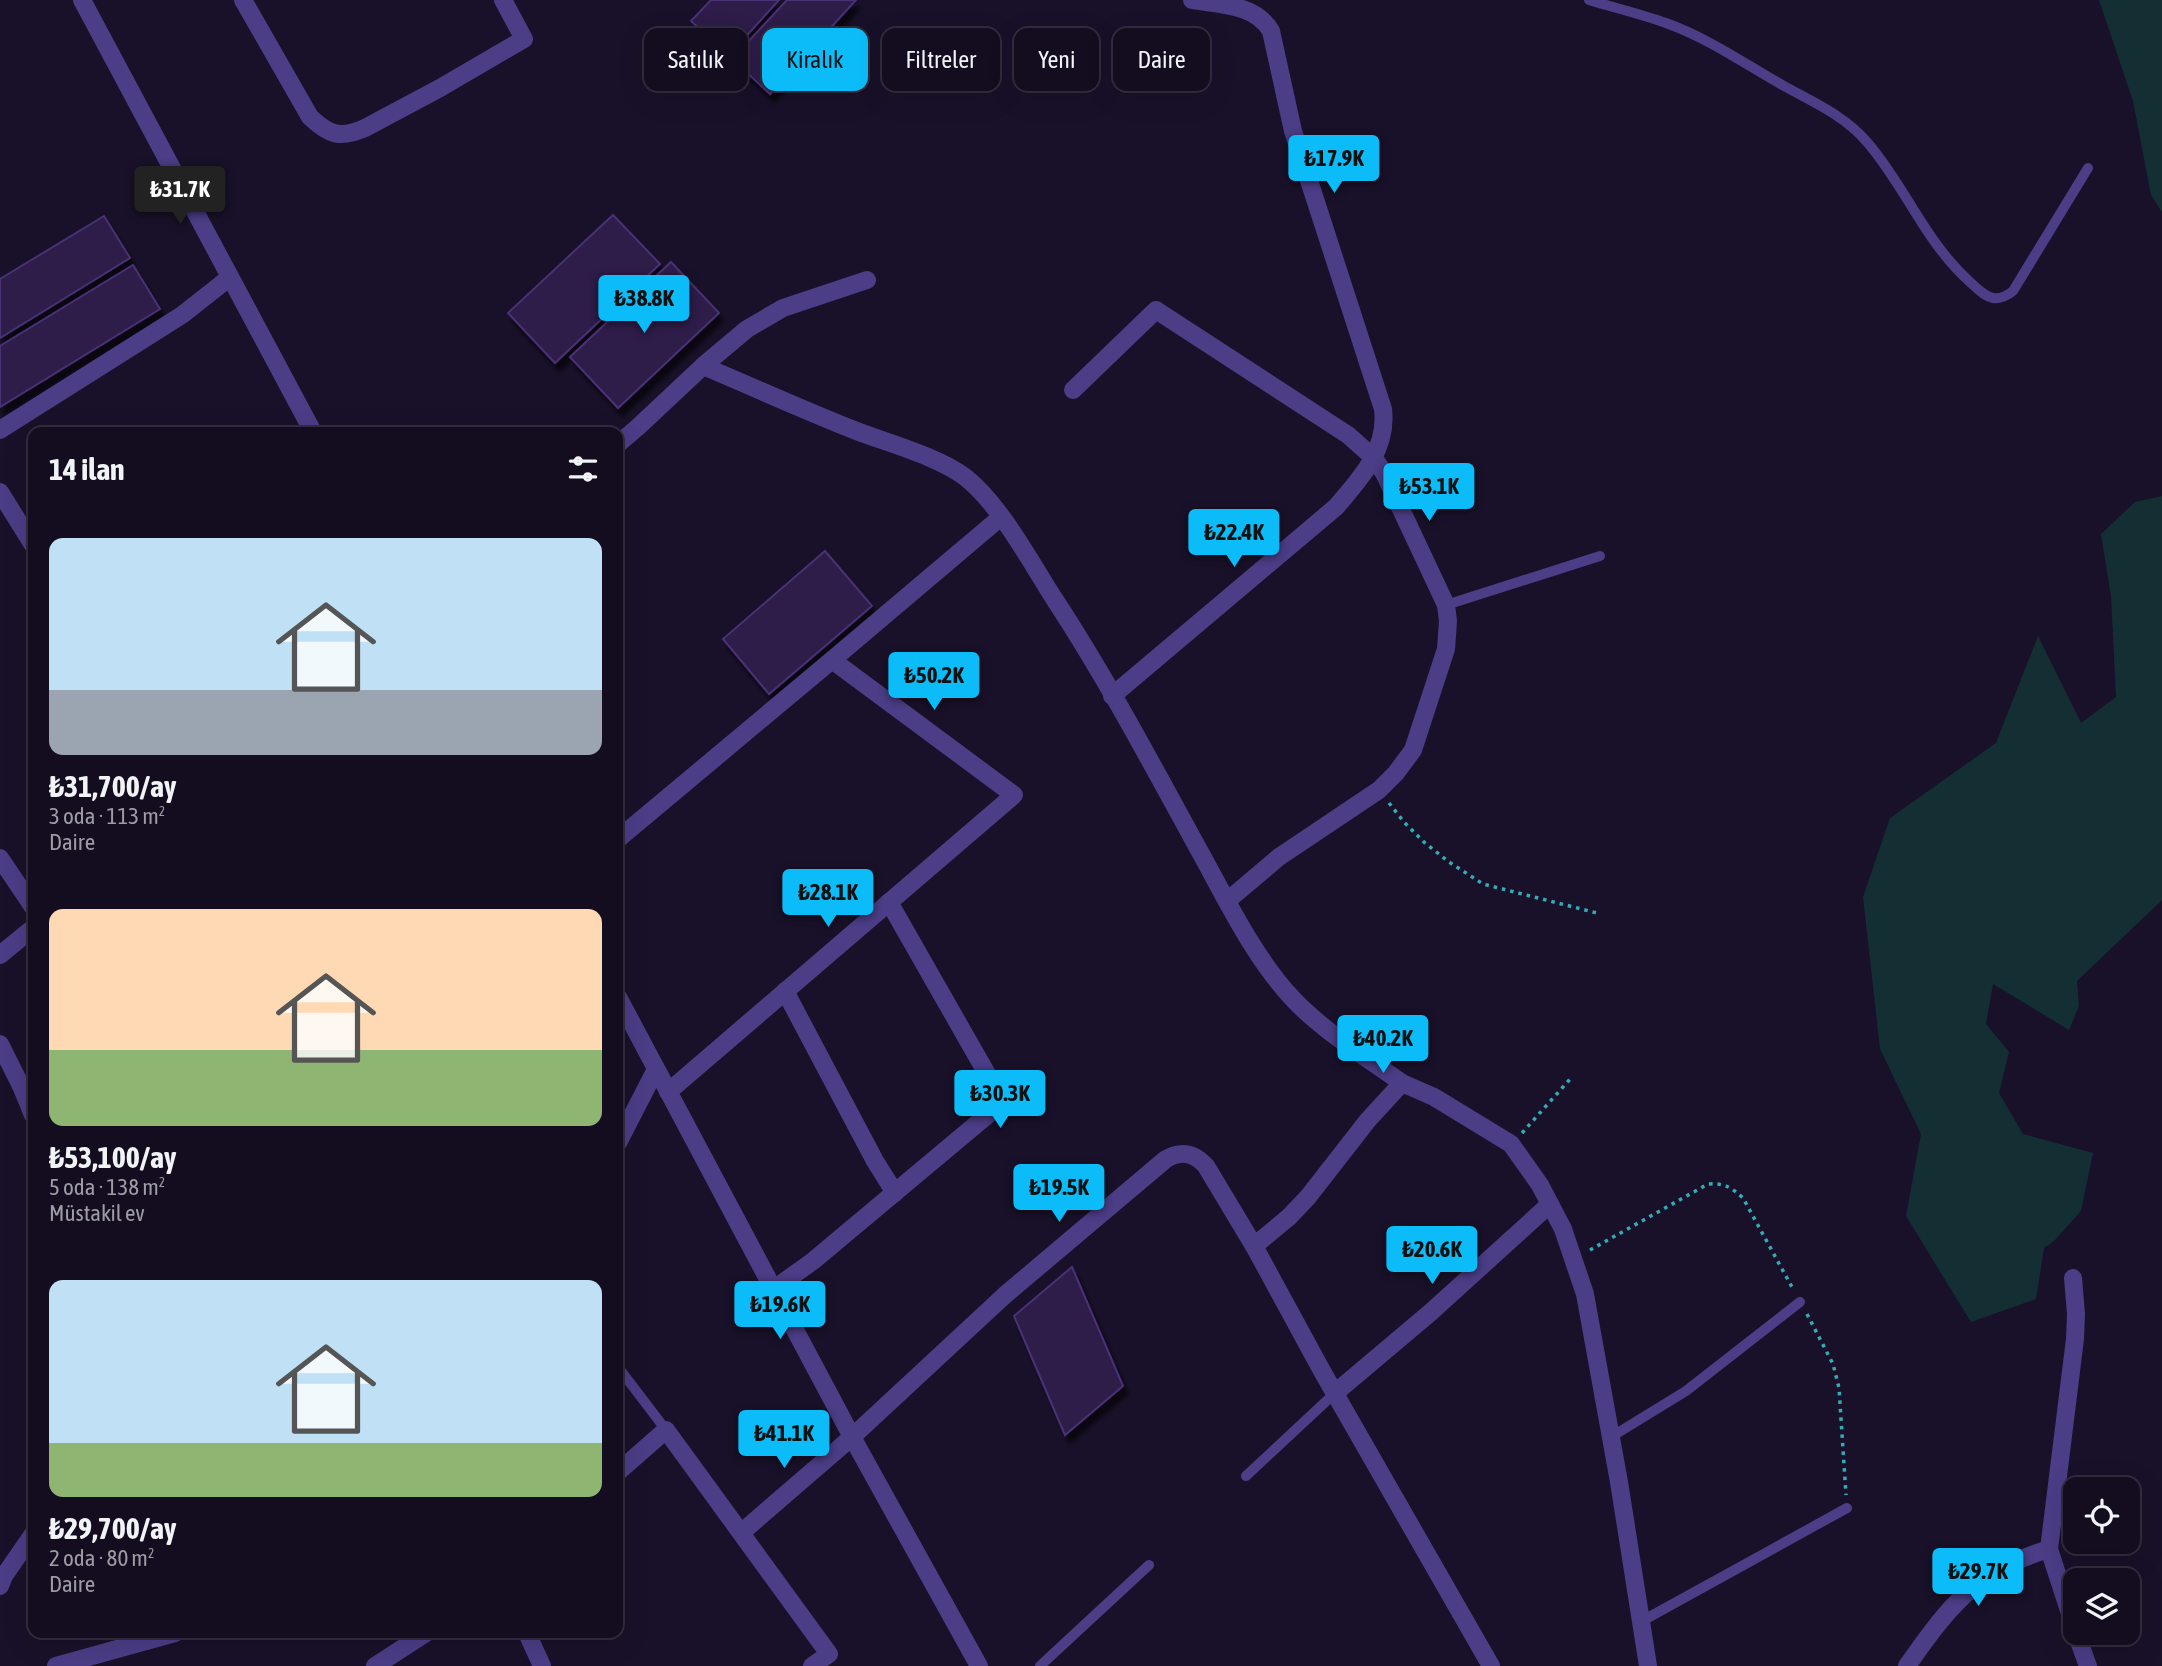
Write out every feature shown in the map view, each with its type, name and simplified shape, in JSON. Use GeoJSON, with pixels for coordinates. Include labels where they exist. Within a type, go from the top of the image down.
{"type":"FeatureCollection","features":[{"type":"Feature","properties":{"kind":"street"},"geometry":{"type":"LineString","coordinates":[[82,0],[310,427]]}},
{"type":"Feature","properties":{"kind":"street"},"geometry":{"type":"LineString","coordinates":[[243,0],[310,117],[331,133],[341,135],[353,134],[365,128],[524,39],[503,0]]}},
{"type":"Feature","properties":{"kind":"street"},"geometry":{"type":"LineString","coordinates":[[1112,696],[1320,522],[1350,491],[1374,458],[1382,438],[1383,409],[1293,131],[1271,31],[1262,19],[1243,9],[1192,0]]}},
{"type":"Feature","properties":{"kind":"street"},"geometry":{"type":"LineString","coordinates":[[0,430],[182,315],[229,278]]}},
{"type":"Feature","properties":{"kind":"street"},"geometry":{"type":"LineString","coordinates":[[623,440],[747,329],[782,308],[867,279]]}},
{"type":"Feature","properties":{"kind":"street"},"geometry":{"type":"LineString","coordinates":[[1073,390],[1156,310],[1348,435],[1374,458],[1393,489],[1447,605],[1446,649],[1413,750],[1396,773],[1379,790],[1296,845],[1227,901]]}},
{"type":"Feature","properties":{"kind":"street"},"geometry":{"type":"LineString","coordinates":[[703,366],[951,468],[980,491],[1001,517],[1071,624],[1268,969],[1293,999],[1317,1020],[1402,1083],[1434,1097],[1511,1144],[1550,1204],[1574,1258],[1585,1294],[1648,1666]]}},
{"type":"Feature","properties":{"kind":"street"},"geometry":{"type":"LineString","coordinates":[[0,492],[28,537]]}},
{"type":"Feature","properties":{"kind":"street"},"geometry":{"type":"LineString","coordinates":[[623,835],[1001,517]]}},
{"type":"Feature","properties":{"kind":"street"},"geometry":{"type":"LineString","coordinates":[[668,1092],[1014,795],[832,660]]}},
{"type":"Feature","properties":{"kind":"street"},"geometry":{"type":"LineString","coordinates":[[0,858],[28,900]]}},
{"type":"Feature","properties":{"kind":"street"},"geometry":{"type":"LineString","coordinates":[[774,1289],[813,1261],[1003,1102],[889,902]]}},
{"type":"Feature","properties":{"kind":"street"},"geometry":{"type":"LineString","coordinates":[[0,956],[28,932]]}},
{"type":"Feature","properties":{"kind":"street"},"geometry":{"type":"LineString","coordinates":[[785,991],[875,1161],[895,1193]]}},
{"type":"Feature","properties":{"kind":"street"},"geometry":{"type":"LineString","coordinates":[[623,1006],[852,1437],[979,1666]]}},
{"type":"Feature","properties":{"kind":"street"},"geometry":{"type":"LineString","coordinates":[[0,1044],[28,1103]]}},
{"type":"Feature","properties":{"kind":"street"},"geometry":{"type":"LineString","coordinates":[[623,1133],[656,1069]]}},
{"type":"Feature","properties":{"kind":"street"},"geometry":{"type":"LineString","coordinates":[[1254,1246],[1308,1198],[1367,1120],[1402,1083]]}},
{"type":"Feature","properties":{"kind":"street"},"geometry":{"type":"LineString","coordinates":[[742,1532],[852,1437],[1005,1295],[1166,1158],[1174,1154],[1191,1154],[1206,1166],[1254,1246],[1491,1666]]}},
{"type":"Feature","properties":{"kind":"street"},"geometry":{"type":"LineString","coordinates":[[1335,1393],[1431,1312],[1550,1204]]}},
{"type":"Feature","properties":{"kind":"street"},"geometry":{"type":"LineString","coordinates":[[2063,1592],[2049,1549],[2075,1339],[2073,1278]]}},
{"type":"Feature","properties":{"kind":"street"},"geometry":{"type":"LineString","coordinates":[[623,1468],[666,1430],[833,1660],[812,1666]]}},
{"type":"Feature","properties":{"kind":"street"},"geometry":{"type":"LineString","coordinates":[[1,1577],[28,1541]]}},
{"type":"Feature","properties":{"kind":"street"},"geometry":{"type":"LineString","coordinates":[[1907,1666],[1942,1617],[1980,1581],[2002,1567],[2049,1549]]}},
{"type":"Feature","properties":{"kind":"street"},"geometry":{"type":"LineString","coordinates":[[57,1666],[157,1638]]}},
{"type":"Feature","properties":{"kind":"street"},"geometry":{"type":"LineString","coordinates":[[375,1666],[403,1638]]}},
{"type":"Feature","properties":{"kind":"street"},"geometry":{"type":"LineString","coordinates":[[529,1638],[542,1666]]}},
{"type":"Feature","properties":{"kind":"street"},"geometry":{"type":"LineString","coordinates":[[2081,1645],[2088,1666]]}},
{"type":"Feature","properties":{"kind":"lane"},"geometry":{"type":"LineString","coordinates":[[1589,0],[1693,34],[1840,117],[1860,134],[1876,154],[1943,253],[1969,281],[1992,298],[2004,297],[2013,292],[2088,168]]}},
{"type":"Feature","properties":{"kind":"lane"},"geometry":{"type":"LineString","coordinates":[[1447,605],[1600,555]]}},
{"type":"Feature","properties":{"kind":"lane"},"geometry":{"type":"LineString","coordinates":[[1611,1437],[1686,1391],[1800,1302]]}},
{"type":"Feature","properties":{"kind":"lane"},"geometry":{"type":"LineString","coordinates":[[623,1374],[666,1430]]}},
{"type":"Feature","properties":{"kind":"lane"},"geometry":{"type":"LineString","coordinates":[[1246,1476],[1335,1393]]}},
{"type":"Feature","properties":{"kind":"lane"},"geometry":{"type":"LineString","coordinates":[[1642,1621],[1847,1508]]}},
{"type":"Feature","properties":{"kind":"lane"},"geometry":{"type":"LineString","coordinates":[[1040,1666],[1149,1565]]}},
{"type":"Feature","properties":{"kind":"path"},"geometry":{"type":"LineString","coordinates":[[1379,790],[1425,843],[1483,884],[1597,913]]}},
{"type":"Feature","properties":{"kind":"path"},"geometry":{"type":"LineString","coordinates":[[1511,1144],[1543,1112],[1571,1078]]}},
{"type":"Feature","properties":{"kind":"path"},"geometry":{"type":"LineString","coordinates":[[1574,1258],[1708,1184],[1720,1183],[1732,1187],[1742,1198],[1827,1352],[1839,1388],[1847,1508]]}},
{"type":"Feature","properties":{"kind":"green space"},"geometry":{"type":"Polygon","coordinates":[[[2099,0],[2162,0],[2162,212],[2151,195],[2133,101],[2099,0]]]}},
{"type":"Feature","properties":{"kind":"green space"},"geometry":{"type":"Polygon","coordinates":[[[2162,496],[2162,900],[2077,981],[2079,1006],[2069,1030],[1993,984],[1986,1024],[2009,1052],[1999,1093],[2023,1134],[2093,1153],[2081,1211],[2055,1240],[2044,1248],[2036,1299],[1971,1322],[1906,1216],[1921,1134],[1880,1049],[1863,897],[1890,818],[1996,743],[2038,636],[2081,723],[2116,697],[2111,596],[2101,534],[2135,502],[2162,496]]]}},
{"type":"Feature","properties":{"kind":"building"},"geometry":{"type":"Polygon","coordinates":[[[711,0],[779,0],[748,34],[748,28],[698,28],[691,21],[711,0]]]}},
{"type":"Feature","properties":{"kind":"building"},"geometry":{"type":"Polygon","coordinates":[[[787,0],[856,0],[830,28],[762,28],[762,87],[748,74],[748,42],[787,0]]]}},
{"type":"Feature","properties":{"kind":"building"},"geometry":{"type":"Polygon","coordinates":[[[613,215],[660,264],[555,363],[508,313],[613,215]]]}},
{"type":"Feature","properties":{"kind":"building"},"geometry":{"type":"Polygon","coordinates":[[[104,216],[130,258],[0,338],[0,279],[104,216]]]}},
{"type":"Feature","properties":{"kind":"building"},"geometry":{"type":"Polygon","coordinates":[[[671,262],[719,313],[618,408],[570,357],[671,262]]]}},
{"type":"Feature","properties":{"kind":"building"},"geometry":{"type":"Polygon","coordinates":[[[133,265],[160,309],[0,407],[0,346],[133,265]]]}},
{"type":"Feature","properties":{"kind":"building"},"geometry":{"type":"Polygon","coordinates":[[[825,551],[872,606],[769,694],[723,639],[825,551]]]}},
{"type":"Feature","properties":{"kind":"building"},"geometry":{"type":"Polygon","coordinates":[[[1072,1267],[1123,1386],[1065,1435],[1014,1316],[1072,1267]]]}}]}
